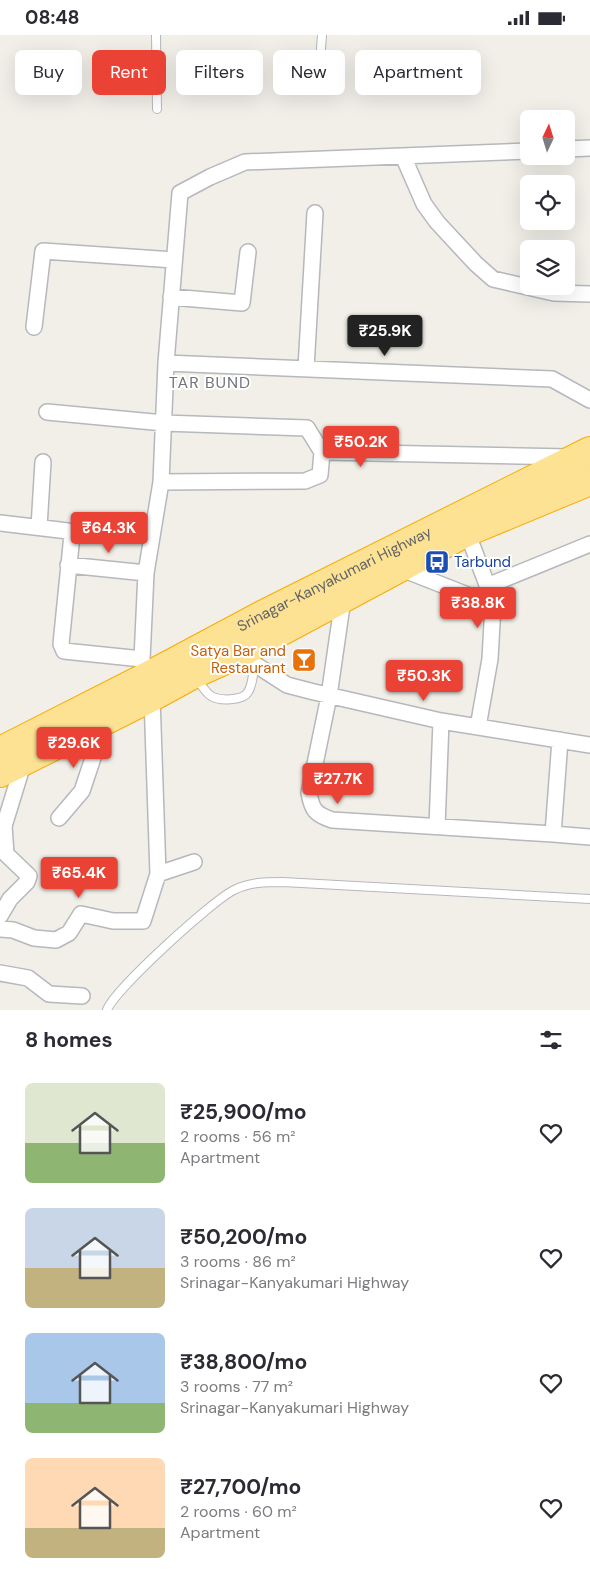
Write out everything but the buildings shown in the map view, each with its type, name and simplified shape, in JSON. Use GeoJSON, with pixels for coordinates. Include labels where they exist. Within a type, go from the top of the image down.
{"type":"FeatureCollection","features":[{"type":"Feature","properties":{"kind":"highway","name":"Srinagar-Kanyakumari Highway"},"geometry":{"type":"LineString","coordinates":[[8,762],[146,678],[262,615],[584,454]]}},
{"type":"Feature","properties":{"kind":"highway","name":"Srinagar-Kanyakumari Highway"},"geometry":{"type":"LineString","coordinates":[[8,762],[99,723],[146,678],[194,674],[247,659],[343,599],[467,532],[590,481]]}},
{"type":"Feature","properties":{"kind":"street"},"geometry":{"type":"LineString","coordinates":[[575,149],[590,149]]}},
{"type":"Feature","properties":{"kind":"street"},"geometry":{"type":"LineString","coordinates":[[0,929],[13,929],[34,938],[56,940],[69,933],[80,913],[113,921],[143,921],[158,874],[146,678],[146,573],[161,482],[166,363],[180,193],[210,177],[245,162],[520,151]]}},
{"type":"Feature","properties":{"kind":"street"},"geometry":{"type":"LineString","coordinates":[[403,156],[424,204],[437,222],[476,264],[494,279],[554,293],[590,294]]}},
{"type":"Feature","properties":{"kind":"street"},"geometry":{"type":"LineString","coordinates":[[306,369],[316,213]]}},
{"type":"Feature","properties":{"kind":"street"},"geometry":{"type":"LineString","coordinates":[[34,327],[43,251],[174,259]]}},
{"type":"Feature","properties":{"kind":"street"},"geometry":{"type":"LineString","coordinates":[[171,297],[242,303],[248,251]]}},
{"type":"Feature","properties":{"kind":"street"},"geometry":{"type":"LineString","coordinates":[[166,363],[552,379],[590,400]]}},
{"type":"Feature","properties":{"kind":"street"},"geometry":{"type":"LineString","coordinates":[[47,412],[164,423],[307,427],[322,452],[320,475],[305,481],[161,482]]}},
{"type":"Feature","properties":{"kind":"street"},"geometry":{"type":"LineString","coordinates":[[322,452],[584,454]]}},
{"type":"Feature","properties":{"kind":"street"},"geometry":{"type":"LineString","coordinates":[[38,527],[43,462]]}},
{"type":"Feature","properties":{"kind":"street"},"geometry":{"type":"LineString","coordinates":[[0,523],[68,531],[72,535],[61,645],[64,651],[146,678]]}},
{"type":"Feature","properties":{"kind":"street"},"geometry":{"type":"LineString","coordinates":[[467,532],[493,605],[490,659],[478,727]]}},
{"type":"Feature","properties":{"kind":"street"},"geometry":{"type":"LineString","coordinates":[[487,586],[590,544]]}},
{"type":"Feature","properties":{"kind":"street"},"geometry":{"type":"LineString","coordinates":[[68,565],[146,573]]}},
{"type":"Feature","properties":{"kind":"street"},"geometry":{"type":"LineString","coordinates":[[399,568],[493,605]]}},
{"type":"Feature","properties":{"kind":"street"},"geometry":{"type":"LineString","coordinates":[[343,599],[329,696],[309,793],[311,805],[318,815],[332,820],[590,837]]}},
{"type":"Feature","properties":{"kind":"street"},"geometry":{"type":"LineString","coordinates":[[247,659],[287,685],[329,696],[441,721],[590,745]]}},
{"type":"Feature","properties":{"kind":"street"},"geometry":{"type":"LineString","coordinates":[[437,827],[441,721]]}},
{"type":"Feature","properties":{"kind":"street"},"geometry":{"type":"LineString","coordinates":[[59,818],[82,791],[94,755],[99,723]]}},
{"type":"Feature","properties":{"kind":"street"},"geometry":{"type":"LineString","coordinates":[[553,834],[560,740]]}},
{"type":"Feature","properties":{"kind":"street"},"geometry":{"type":"LineString","coordinates":[[0,916],[10,899],[27,882],[29,876],[6,854],[4,826],[8,762]]}},
{"type":"Feature","properties":{"kind":"street"},"geometry":{"type":"LineString","coordinates":[[158,874],[194,862]]}},
{"type":"Feature","properties":{"kind":"street"},"geometry":{"type":"LineString","coordinates":[[0,973],[28,978],[50,994],[82,996]]}},
{"type":"Feature","properties":{"kind":"lane"},"geometry":{"type":"LineString","coordinates":[[156,35],[157,109]]}},
{"type":"Feature","properties":{"kind":"lane"},"geometry":{"type":"LineString","coordinates":[[321,50],[322,35]]}},
{"type":"Feature","properties":{"kind":"lane"},"geometry":{"type":"LineString","coordinates":[[194,674],[206,692],[213,697],[240,698],[248,694],[252,685],[247,659]]}},
{"type":"Feature","properties":{"kind":"lane"},"geometry":{"type":"LineString","coordinates":[[107,1010],[118,993],[202,912],[233,890],[250,883],[264,881],[590,899]]}},
{"type":"Feature","properties":{"kind":"place","name":"Tarbund"},"geometry":{"type":"Point","coordinates":[437,562]}},
{"type":"Feature","properties":{"kind":"place","name":"Satya Bar and Restaurant"},"geometry":{"type":"Point","coordinates":[304,660]}},
{"type":"Feature","properties":{"kind":"district","name":"TAR BUND"},"geometry":{"type":"Point","coordinates":[210,382]}}]}
